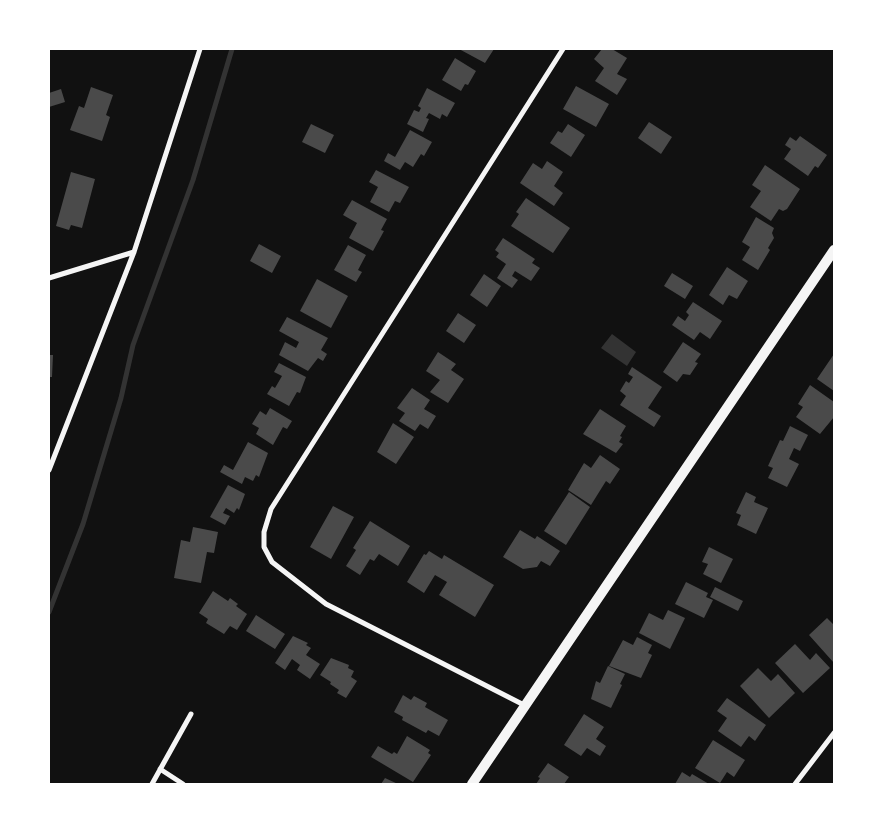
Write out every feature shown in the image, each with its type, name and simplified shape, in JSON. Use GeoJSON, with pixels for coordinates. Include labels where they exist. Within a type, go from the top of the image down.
{"type":"FeatureCollection","features":[{"type":"Feature","properties":{"kind":"main road"},"geometry":{"type":"LineString","coordinates":[[472,784],[834,250]]}},
{"type":"Feature","properties":{"kind":"street"},"geometry":{"type":"LineString","coordinates":[[49,470],[134,252],[200,49]]}},
{"type":"Feature","properties":{"kind":"street"},"geometry":{"type":"LineString","coordinates":[[526,706],[326,604],[272,562],[264,548],[264,532],[271,509],[563,49]]}},
{"type":"Feature","properties":{"kind":"street"},"geometry":{"type":"LineString","coordinates":[[49,278],[134,252]]}},
{"type":"Feature","properties":{"kind":"street"},"geometry":{"type":"LineString","coordinates":[[152,784],[191,714]]}},
{"type":"Feature","properties":{"kind":"street"},"geometry":{"type":"LineString","coordinates":[[795,784],[834,733]]}},
{"type":"Feature","properties":{"kind":"street"},"geometry":{"type":"LineString","coordinates":[[160,768],[182,784]]}},
{"type":"Feature","properties":{"kind":"shaded area"},"geometry":{"type":"Polygon","coordinates":[[[612,334],[636,352],[627,366],[601,348],[612,334]]]}},
{"type":"Feature","properties":{"kind":"building"},"geometry":{"type":"Polygon","coordinates":[[[459,49],[494,49],[485,63],[459,49]]]}},
{"type":"Feature","properties":{"kind":"building"},"geometry":{"type":"Polygon","coordinates":[[[602,49],[612,49],[627,58],[617,74],[627,79],[617,95],[595,81],[604,68],[594,59],[602,49]]]}},
{"type":"Feature","properties":{"kind":"building"},"geometry":{"type":"Polygon","coordinates":[[[455,58],[476,71],[468,85],[465,84],[461,91],[442,80],[455,58]]]}},
{"type":"Feature","properties":{"kind":"building"},"geometry":{"type":"Polygon","coordinates":[[[576,86],[609,104],[596,127],[563,109],[576,86]]]}},
{"type":"Feature","properties":{"kind":"building"},"geometry":{"type":"Polygon","coordinates":[[[91,87],[113,95],[106,115],[110,117],[102,141],[70,130],[79,106],[84,108],[91,87]]]}},
{"type":"Feature","properties":{"kind":"building"},"geometry":{"type":"Polygon","coordinates":[[[427,88],[455,103],[447,117],[442,114],[440,119],[429,113],[426,118],[429,119],[423,132],[407,124],[414,110],[419,112],[421,108],[418,106],[427,88]]]}},
{"type":"Feature","properties":{"kind":"building"},"geometry":{"type":"Polygon","coordinates":[[[61,89],[65,102],[49,107],[49,93],[61,89]]]}},
{"type":"Feature","properties":{"kind":"building"},"geometry":{"type":"Polygon","coordinates":[[[649,122],[672,137],[661,154],[638,138],[649,122]]]}},
{"type":"Feature","properties":{"kind":"building"},"geometry":{"type":"Polygon","coordinates":[[[311,124],[334,135],[325,153],[302,142],[311,124]]]}},
{"type":"Feature","properties":{"kind":"building"},"geometry":{"type":"Polygon","coordinates":[[[568,124],[585,135],[571,157],[550,143],[558,131],[562,133],[568,124]]]}},
{"type":"Feature","properties":{"kind":"building"},"geometry":{"type":"Polygon","coordinates":[[[410,130],[432,142],[424,156],[421,154],[413,167],[405,162],[400,170],[384,161],[388,153],[395,157],[410,130]]]}},
{"type":"Feature","properties":{"kind":"building"},"geometry":{"type":"Polygon","coordinates":[[[800,136],[827,155],[818,168],[815,166],[808,176],[784,159],[791,149],[785,145],[790,137],[796,141],[800,136]]]}},
{"type":"Feature","properties":{"kind":"building"},"geometry":{"type":"Polygon","coordinates":[[[547,161],[563,172],[554,186],[563,193],[554,206],[520,183],[533,163],[542,169],[547,161]]]}},
{"type":"Feature","properties":{"kind":"building"},"geometry":{"type":"Polygon","coordinates":[[[765,165],[800,189],[787,209],[783,211],[779,209],[771,221],[750,207],[761,191],[752,185],[765,165]]]}},
{"type":"Feature","properties":{"kind":"building"},"geometry":{"type":"Polygon","coordinates":[[[376,170],[409,187],[400,203],[395,201],[389,212],[370,202],[378,187],[369,182],[376,170]]]}},
{"type":"Feature","properties":{"kind":"building"},"geometry":{"type":"Polygon","coordinates":[[[71,172],[95,179],[82,228],[71,225],[69,230],[56,226],[71,172]]]}},
{"type":"Feature","properties":{"kind":"building"},"geometry":{"type":"Polygon","coordinates":[[[526,198],[570,228],[553,253],[511,226],[519,214],[516,212],[526,198]]]}},
{"type":"Feature","properties":{"kind":"building"},"geometry":{"type":"Polygon","coordinates":[[[352,200],[387,219],[381,230],[384,231],[373,251],[349,238],[357,223],[343,215],[352,200]]]}},
{"type":"Feature","properties":{"kind":"building"},"geometry":{"type":"Polygon","coordinates":[[[756,217],[774,228],[772,233],[774,238],[768,248],[770,250],[758,270],[742,260],[750,247],[742,242],[756,217]]]}},
{"type":"Feature","properties":{"kind":"building"},"geometry":{"type":"Polygon","coordinates":[[[503,238],[535,259],[532,263],[540,268],[531,281],[515,271],[512,276],[518,280],[512,288],[497,278],[506,264],[496,257],[499,253],[495,250],[503,238]]]}},
{"type":"Feature","properties":{"kind":"building"},"geometry":{"type":"Polygon","coordinates":[[[259,244],[281,256],[272,273],[250,261],[259,244]]]}},
{"type":"Feature","properties":{"kind":"building"},"geometry":{"type":"Polygon","coordinates":[[[348,245],[366,255],[358,270],[362,272],[356,282],[334,270],[348,245]]]}},
{"type":"Feature","properties":{"kind":"building"},"geometry":{"type":"Polygon","coordinates":[[[727,267],[748,281],[737,299],[729,295],[723,305],[709,295],[727,267]]]}},
{"type":"Feature","properties":{"kind":"building"},"geometry":{"type":"Polygon","coordinates":[[[672,273],[693,286],[685,299],[664,286],[672,273]]]}},
{"type":"Feature","properties":{"kind":"building"},"geometry":{"type":"Polygon","coordinates":[[[484,274],[501,286],[487,307],[470,295],[484,274]]]}},
{"type":"Feature","properties":{"kind":"building"},"geometry":{"type":"Polygon","coordinates":[[[317,279],[348,296],[331,328],[300,311],[317,279]]]}},
{"type":"Feature","properties":{"kind":"building"},"geometry":{"type":"Polygon","coordinates":[[[693,302],[722,321],[710,339],[700,332],[694,340],[672,325],[678,316],[685,321],[689,315],[686,312],[693,302]]]}},
{"type":"Feature","properties":{"kind":"building"},"geometry":{"type":"Polygon","coordinates":[[[458,313],[476,325],[464,343],[446,331],[458,313]]]}},
{"type":"Feature","properties":{"kind":"building"},"geometry":{"type":"Polygon","coordinates":[[[287,317],[328,338],[321,350],[327,354],[323,361],[318,358],[308,371],[279,355],[285,342],[296,348],[299,342],[279,331],[287,317]]]}},
{"type":"Feature","properties":{"kind":"building"},"geometry":{"type":"Polygon","coordinates":[[[683,342],[701,354],[695,362],[698,363],[690,375],[683,374],[677,382],[663,372],[683,342]]]}},
{"type":"Feature","properties":{"kind":"building"},"geometry":{"type":"Polygon","coordinates":[[[438,352],[456,364],[451,370],[464,379],[448,403],[430,392],[440,380],[426,371],[438,352]]]}},
{"type":"Feature","properties":{"kind":"building"},"geometry":{"type":"Polygon","coordinates":[[[834,354],[834,391],[817,379],[834,354]]]}},
{"type":"Feature","properties":{"kind":"building"},"geometry":{"type":"Polygon","coordinates":[[[49,355],[53,355],[52,377],[49,377],[49,355]]]}},
{"type":"Feature","properties":{"kind":"building"},"geometry":{"type":"Polygon","coordinates":[[[279,363],[306,377],[300,393],[297,392],[289,406],[267,394],[272,386],[275,388],[282,376],[274,372],[279,363]]]}},
{"type":"Feature","properties":{"kind":"building"},"geometry":{"type":"Polygon","coordinates":[[[632,367],[662,387],[648,408],[661,416],[654,427],[620,405],[626,396],[620,391],[626,381],[629,383],[633,377],[628,374],[632,367]]]}},
{"type":"Feature","properties":{"kind":"building"},"geometry":{"type":"Polygon","coordinates":[[[810,385],[834,402],[834,417],[820,434],[796,417],[803,407],[798,404],[810,385]]]}},
{"type":"Feature","properties":{"kind":"building"},"geometry":{"type":"Polygon","coordinates":[[[412,388],[430,400],[424,409],[436,416],[428,429],[420,424],[415,431],[399,421],[405,413],[397,408],[412,388]]]}},
{"type":"Feature","properties":{"kind":"building"},"geometry":{"type":"Polygon","coordinates":[[[270,408],[292,421],[287,429],[283,427],[273,445],[256,434],[259,428],[252,424],[260,411],[266,415],[270,408]]]}},
{"type":"Feature","properties":{"kind":"building"},"geometry":{"type":"Polygon","coordinates":[[[600,409],[626,426],[619,442],[623,444],[616,453],[583,434],[600,409]]]}},
{"type":"Feature","properties":{"kind":"building"},"geometry":{"type":"Polygon","coordinates":[[[393,423],[414,437],[396,464],[377,452],[393,423]]]}},
{"type":"Feature","properties":{"kind":"building"},"geometry":{"type":"Polygon","coordinates":[[[790,426],[808,435],[800,451],[794,448],[789,459],[799,464],[787,487],[768,478],[773,468],[768,466],[780,440],[783,441],[790,426]]]}},
{"type":"Feature","properties":{"kind":"building"},"geometry":{"type":"Polygon","coordinates":[[[248,442],[268,453],[259,477],[256,475],[253,481],[245,477],[242,484],[220,472],[224,465],[233,470],[248,442]]]}},
{"type":"Feature","properties":{"kind":"building"},"geometry":{"type":"Polygon","coordinates":[[[600,455],[620,469],[610,484],[606,481],[591,505],[568,490],[584,463],[591,468],[600,455]]]}},
{"type":"Feature","properties":{"kind":"building"},"geometry":{"type":"Polygon","coordinates":[[[228,485],[245,494],[239,510],[237,508],[234,513],[226,508],[223,513],[230,516],[225,525],[210,517],[228,485]]]}},
{"type":"Feature","properties":{"kind":"building"},"geometry":{"type":"Polygon","coordinates":[[[569,492],[590,507],[566,545],[544,531],[569,492]]]}},
{"type":"Feature","properties":{"kind":"building"},"geometry":{"type":"Polygon","coordinates":[[[746,492],[756,497],[754,502],[768,508],[756,534],[737,525],[741,515],[736,513],[746,492]]]}},
{"type":"Feature","properties":{"kind":"building"},"geometry":{"type":"Polygon","coordinates":[[[333,506],[354,517],[331,559],[310,547],[333,506]]]}},
{"type":"Feature","properties":{"kind":"building"},"geometry":{"type":"Polygon","coordinates":[[[370,521],[410,546],[398,566],[379,554],[374,561],[370,559],[360,575],[346,566],[356,550],[353,548],[370,521]]]}},
{"type":"Feature","properties":{"kind":"building"},"geometry":{"type":"Polygon","coordinates":[[[193,527],[218,532],[214,553],[207,552],[201,583],[174,578],[181,540],[190,542],[193,527]]]}},
{"type":"Feature","properties":{"kind":"building"},"geometry":{"type":"Polygon","coordinates":[[[520,530],[535,539],[537,536],[560,551],[550,566],[541,561],[537,567],[523,569],[503,557],[520,530]]]}},
{"type":"Feature","properties":{"kind":"building"},"geometry":{"type":"Polygon","coordinates":[[[709,547],[733,559],[721,583],[703,574],[708,564],[702,562],[709,547]]]}},
{"type":"Feature","properties":{"kind":"building"},"geometry":{"type":"Polygon","coordinates":[[[429,551],[442,559],[444,555],[494,585],[475,617],[439,595],[447,582],[435,575],[424,593],[407,582],[424,554],[426,555],[429,551]]]}},
{"type":"Feature","properties":{"kind":"building"},"geometry":{"type":"Polygon","coordinates":[[[686,582],[708,593],[706,597],[713,600],[704,618],[675,604],[686,582]]]}},
{"type":"Feature","properties":{"kind":"building"},"geometry":{"type":"Polygon","coordinates":[[[715,587],[743,601],[738,611],[710,597],[715,587]]]}},
{"type":"Feature","properties":{"kind":"building"},"geometry":{"type":"Polygon","coordinates":[[[213,591],[228,601],[230,598],[238,604],[236,606],[247,614],[237,630],[230,626],[224,634],[206,623],[208,619],[199,613],[213,591]]]}},
{"type":"Feature","properties":{"kind":"building"},"geometry":{"type":"Polygon","coordinates":[[[668,610],[685,618],[670,649],[639,633],[649,613],[663,620],[668,610]]]}},
{"type":"Feature","properties":{"kind":"building"},"geometry":{"type":"Polygon","coordinates":[[[256,615],[285,634],[275,649],[246,631],[256,615]]]}},
{"type":"Feature","properties":{"kind":"building"},"geometry":{"type":"Polygon","coordinates":[[[827,618],[834,625],[834,663],[809,635],[827,618]]]}},
{"type":"Feature","properties":{"kind":"building"},"geometry":{"type":"Polygon","coordinates":[[[293,636],[308,643],[306,645],[311,648],[306,655],[320,664],[310,679],[297,670],[300,665],[292,659],[285,670],[275,663],[293,636]]]}},
{"type":"Feature","properties":{"kind":"building"},"geometry":{"type":"Polygon","coordinates":[[[637,637],[652,645],[648,653],[652,655],[641,678],[609,666],[623,640],[633,645],[637,637]]]}},
{"type":"Feature","properties":{"kind":"building"},"geometry":{"type":"Polygon","coordinates":[[[795,644],[810,660],[816,653],[830,668],[803,693],[775,663],[795,644]]]}},
{"type":"Feature","properties":{"kind":"building"},"geometry":{"type":"Polygon","coordinates":[[[331,658],[349,665],[348,668],[354,671],[351,677],[357,681],[346,698],[337,693],[339,690],[320,675],[331,658]]]}},
{"type":"Feature","properties":{"kind":"building"},"geometry":{"type":"Polygon","coordinates":[[[608,666],[625,674],[611,708],[591,699],[596,681],[600,683],[608,666]]]}},
{"type":"Feature","properties":{"kind":"building"},"geometry":{"type":"Polygon","coordinates":[[[758,668],[771,681],[778,674],[795,693],[769,718],[740,686],[758,668]]]}},
{"type":"Feature","properties":{"kind":"building"},"geometry":{"type":"Polygon","coordinates":[[[403,695],[411,700],[414,696],[427,703],[425,707],[448,720],[439,736],[428,730],[426,733],[402,720],[403,717],[394,712],[403,695]]]}},
{"type":"Feature","properties":{"kind":"building"},"geometry":{"type":"Polygon","coordinates":[[[727,698],[766,725],[755,741],[749,736],[741,747],[718,731],[727,718],[717,711],[727,698]]]}},
{"type":"Feature","properties":{"kind":"building"},"geometry":{"type":"Polygon","coordinates":[[[584,714],[604,727],[596,739],[606,746],[600,756],[587,748],[581,756],[564,745],[584,714]]]}},
{"type":"Feature","properties":{"kind":"building"},"geometry":{"type":"Polygon","coordinates":[[[407,736],[430,750],[428,753],[431,755],[413,782],[371,757],[378,746],[392,754],[394,752],[397,754],[407,736]]]}},
{"type":"Feature","properties":{"kind":"building"},"geometry":{"type":"Polygon","coordinates":[[[713,740],[745,760],[734,777],[727,772],[720,783],[695,768],[713,740]]]}},
{"type":"Feature","properties":{"kind":"building"},"geometry":{"type":"Polygon","coordinates":[[[548,763],[569,777],[564,784],[536,784],[540,778],[538,777],[548,763]]]}},
{"type":"Feature","properties":{"kind":"building"},"geometry":{"type":"Polygon","coordinates":[[[682,772],[690,777],[692,774],[709,784],[675,784],[682,772]]]}},
{"type":"Feature","properties":{"kind":"building"},"geometry":{"type":"Polygon","coordinates":[[[385,778],[398,784],[381,784],[385,778]]]}},
{"type":"Feature","properties":{"kind":"waterway"},"geometry":{"type":"LineString","coordinates":[[49,612],[83,524],[121,398],[133,345],[193,180],[232,49]]}}]}
